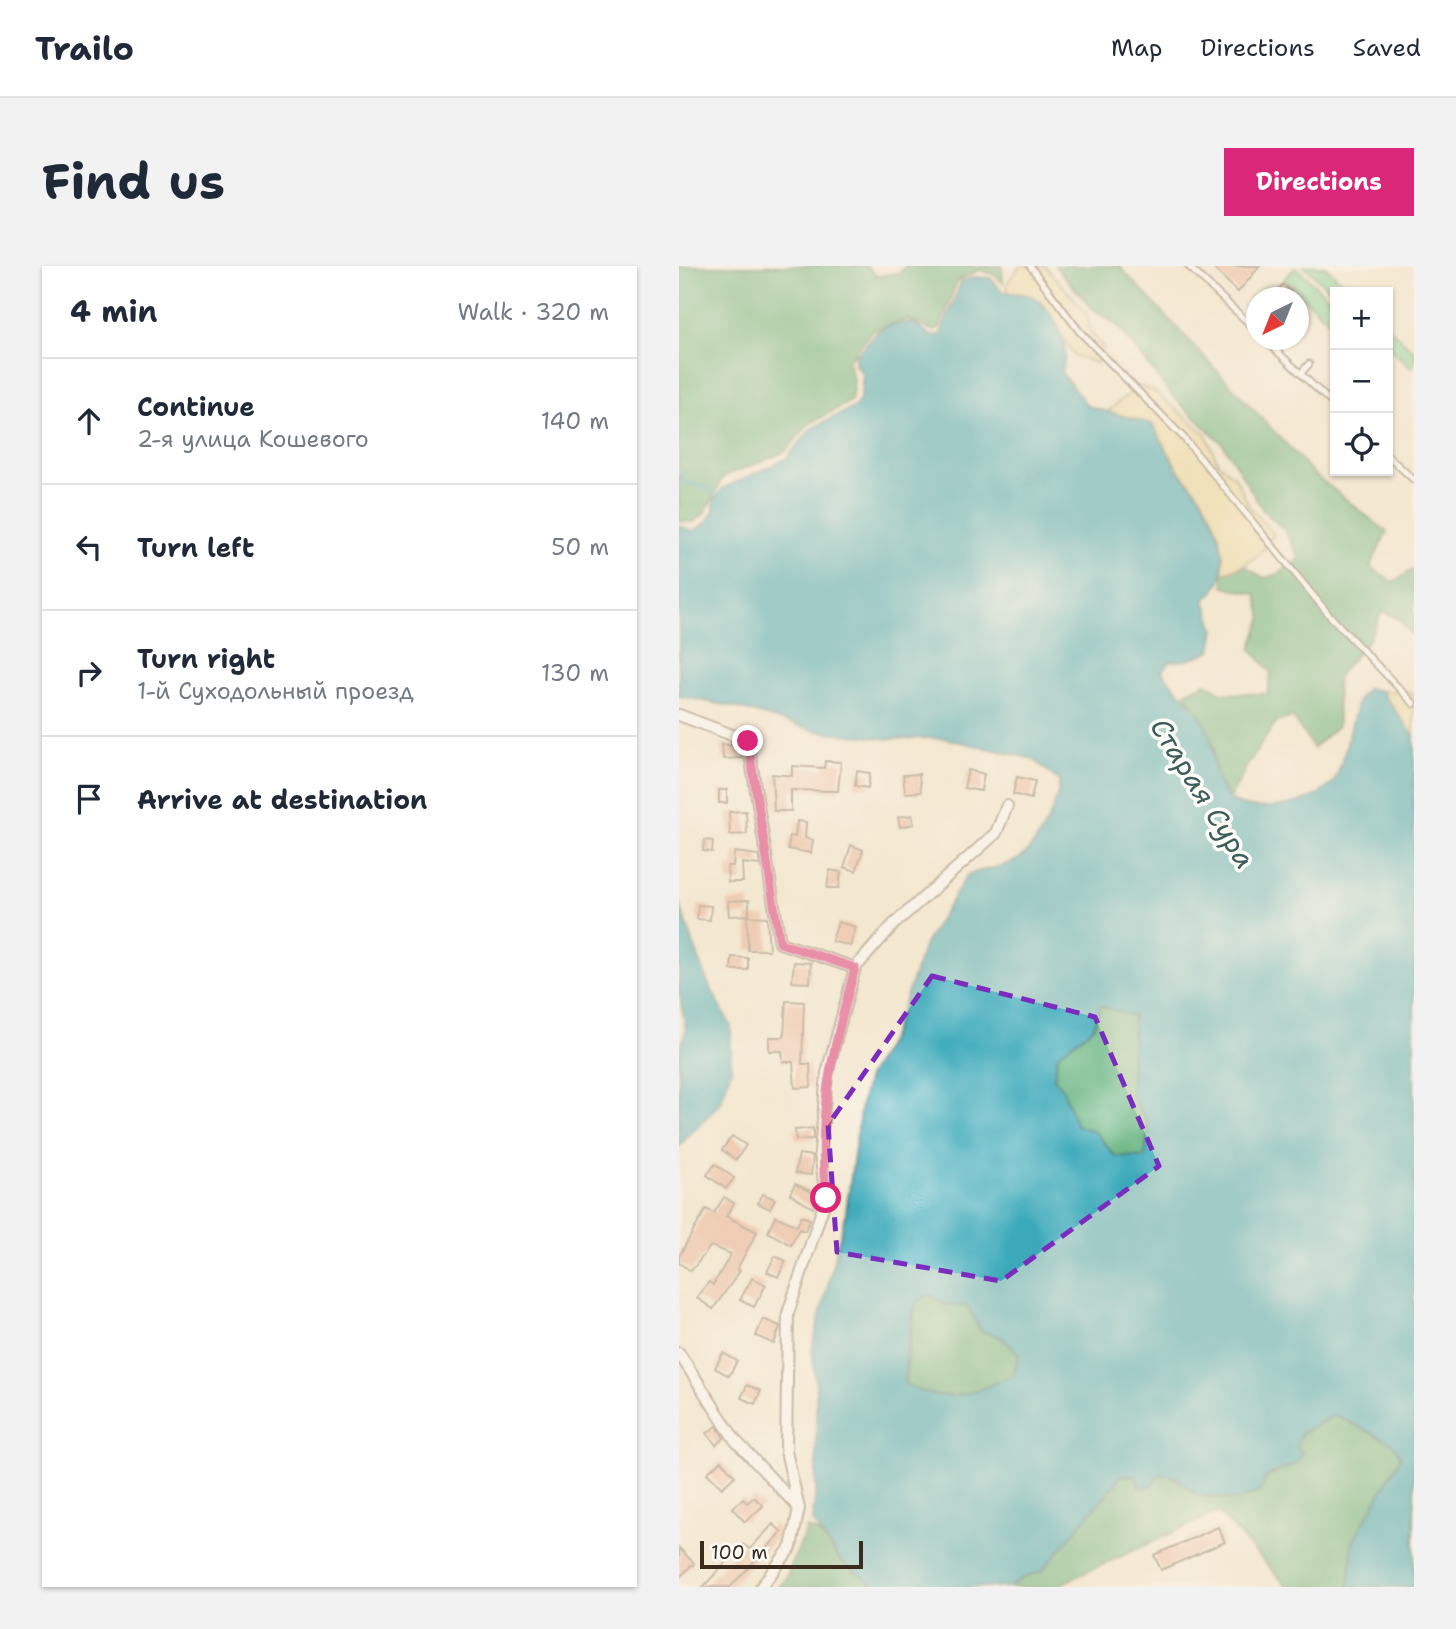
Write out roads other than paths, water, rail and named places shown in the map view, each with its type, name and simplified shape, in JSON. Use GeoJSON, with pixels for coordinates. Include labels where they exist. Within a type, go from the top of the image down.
{"type":"FeatureCollection","features":[{"type":"Feature","properties":{"kind":"street"},"geometry":{"type":"LineString","coordinates":[[679,715],[748,741],[780,943],[855,968]]}},
{"type":"Feature","properties":{"kind":"street"},"geometry":{"type":"LineString","coordinates":[[761,1587],[791,1547],[799,1508],[786,1451],[788,1312],[826,1198],[820,1152],[827,1073],[855,968],[894,924],[996,833],[1007,806]]}},
{"type":"Feature","properties":{"kind":"street"},"geometry":{"type":"LineString","coordinates":[[679,1353],[735,1440],[799,1508]]}},
{"type":"Feature","properties":{"kind":"lane"},"geometry":{"type":"LineString","coordinates":[[1030,266],[1080,332],[1183,437],[1330,616],[1414,704]]}},
{"type":"Feature","properties":{"kind":"lane"},"geometry":{"type":"LineString","coordinates":[[1188,266],[1246,321]]}},
{"type":"Feature","properties":{"kind":"lane"},"geometry":{"type":"LineString","coordinates":[[1276,350],[1330,401]]}},
{"type":"Feature","properties":{"kind":"lane"},"geometry":{"type":"LineString","coordinates":[[1301,373],[1309,364]]}},
{"type":"Feature","properties":{"kind":"lane"},"geometry":{"type":"LineString","coordinates":[[1393,461],[1414,480]]}},
{"type":"Feature","properties":{"kind":"water","name":"Старая Сура"},"geometry":{"type":"Polygon","coordinates":[[[974,277],[991,278],[1003,291],[1027,295],[1042,304],[1063,339],[1065,356],[1061,372],[1088,406],[1152,424],[1175,466],[1198,493],[1209,512],[1220,538],[1223,565],[1221,578],[1205,599],[1215,630],[1211,651],[1185,661],[1170,661],[1162,671],[1204,721],[1210,738],[1216,776],[1230,799],[1253,807],[1268,807],[1300,802],[1326,789],[1337,774],[1358,699],[1367,688],[1381,691],[1414,736],[1414,1587],[1349,1587],[1353,1541],[1401,1457],[1392,1443],[1335,1415],[1300,1434],[1297,1448],[1302,1453],[1299,1462],[1267,1476],[1260,1491],[1239,1500],[1200,1495],[1191,1491],[1177,1477],[1160,1475],[1151,1485],[1141,1489],[1136,1476],[1122,1475],[1042,1571],[1009,1587],[877,1587],[842,1562],[812,1521],[816,1491],[816,1385],[812,1348],[846,1212],[861,1105],[868,1077],[891,1038],[925,944],[967,875],[1008,864],[1027,852],[1052,811],[1059,781],[1033,759],[943,738],[887,739],[817,731],[738,708],[679,696],[679,526],[694,531],[707,522],[714,510],[714,500],[723,488],[786,459],[812,428],[855,407],[860,399],[863,374],[855,365],[855,356],[878,331],[912,322],[932,336],[940,335],[961,282],[974,277]],[[1101,1006],[1093,1028],[1058,1054],[1054,1078],[1063,1090],[1076,1125],[1095,1132],[1115,1156],[1145,1157],[1149,1125],[1131,1094],[1133,1016],[1101,1006]],[[929,1295],[916,1302],[906,1354],[904,1383],[933,1394],[959,1395],[986,1387],[1014,1374],[1019,1354],[1001,1337],[981,1331],[968,1307],[946,1304],[929,1295]]]}},
{"type":"Feature","properties":{"kind":"water"},"geometry":{"type":"Polygon","coordinates":[[[679,902],[707,981],[731,1026],[731,1070],[721,1102],[679,1146],[679,1051],[686,1030],[679,990],[679,902]]]}},
{"type":"Feature","properties":{"kind":"waterway"},"geometry":{"type":"LineString","coordinates":[[679,471],[686,485],[698,484],[718,495]]}}]}
